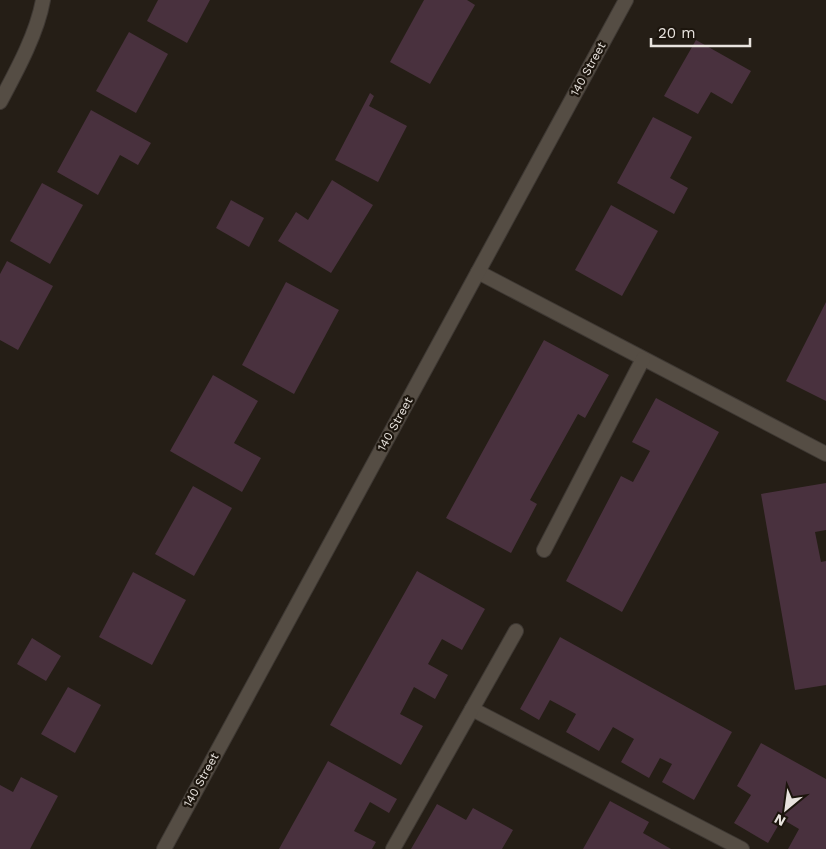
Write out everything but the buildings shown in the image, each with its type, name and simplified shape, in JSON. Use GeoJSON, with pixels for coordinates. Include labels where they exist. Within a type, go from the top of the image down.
{"type":"FeatureCollection","features":[{"type":"Feature","properties":{"kind":"main road"},"geometry":{"type":"LineString","coordinates":[[0,102],[24,53],[43,0]]}},
{"type":"Feature","properties":{"kind":"main road","name":"140 Street"},"geometry":{"type":"LineString","coordinates":[[164,849],[626,0]]}},
{"type":"Feature","properties":{"kind":"main road"},"geometry":{"type":"LineString","coordinates":[[478,272],[826,454]]}},
{"type":"Feature","properties":{"kind":"main road"},"geometry":{"type":"LineString","coordinates":[[544,550],[643,359]]}},
{"type":"Feature","properties":{"kind":"main road"},"geometry":{"type":"LineString","coordinates":[[393,849],[516,631]]}},
{"type":"Feature","properties":{"kind":"main road"},"geometry":{"type":"LineString","coordinates":[[472,709],[742,849]]}}]}
